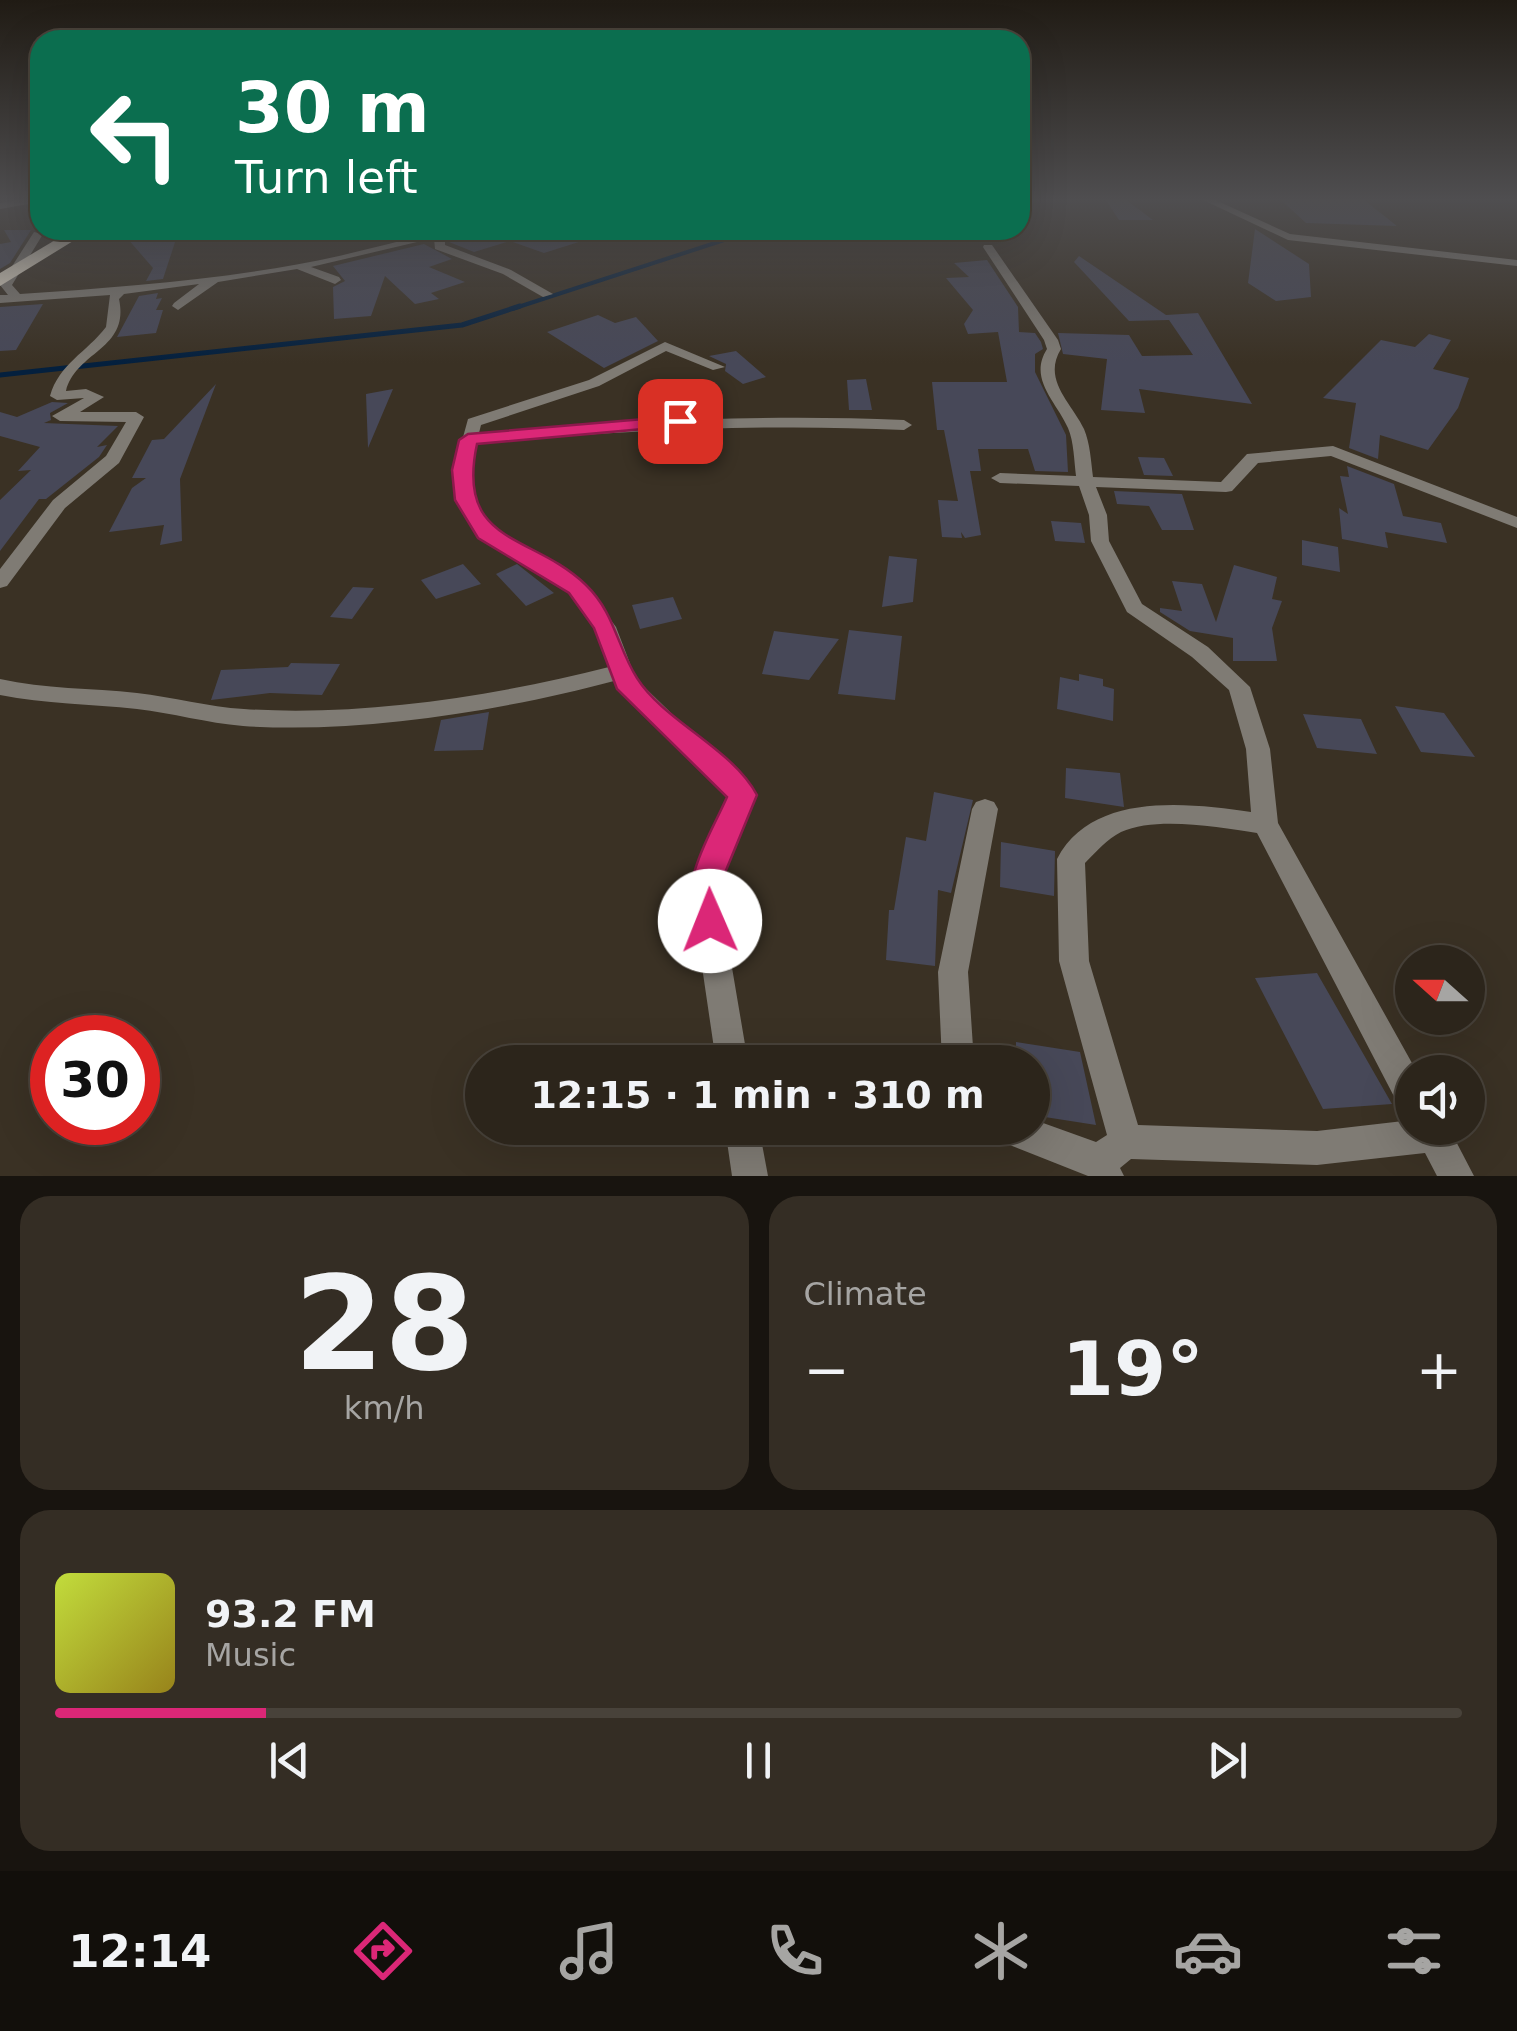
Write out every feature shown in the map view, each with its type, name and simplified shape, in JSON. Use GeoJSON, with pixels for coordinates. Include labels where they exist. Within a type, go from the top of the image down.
{"type":"FeatureCollection","features":[{"type":"Feature","properties":{"kind":"highway"},"geometry":{"type":"LineString","coordinates":[[0,281],[44,254]]}},
{"type":"Feature","properties":{"kind":"street"},"geometry":{"type":"LineString","coordinates":[[17,298],[6,285],[26,254]]}},
{"type":"Feature","properties":{"kind":"street"},"geometry":{"type":"LineString","coordinates":[[0,299],[120,292],[300,267],[361,254]]}},
{"type":"Feature","properties":{"kind":"street"},"geometry":{"type":"LineString","coordinates":[[458,254],[507,272],[547,294]]}},
{"type":"Feature","properties":{"kind":"street"},"geometry":{"type":"LineString","coordinates":[[993,254],[1051,340],[1054,350],[1047,360],[1048,383],[1077,432],[1086,483],[1098,515],[1100,541],[1134,608],[1200,652],[1239,687],[1258,749],[1264,824],[1395,1065]]}},
{"type":"Feature","properties":{"kind":"street"},"geometry":{"type":"LineString","coordinates":[[1437,254],[1517,263]]}},
{"type":"Feature","properties":{"kind":"street"},"geometry":{"type":"LineString","coordinates":[[300,267],[335,280]]}},
{"type":"Feature","properties":{"kind":"street"},"geometry":{"type":"LineString","coordinates":[[178,306],[214,279]]}},
{"type":"Feature","properties":{"kind":"street"},"geometry":{"type":"LineString","coordinates":[[0,582],[59,504],[113,459],[136,416],[60,416],[96,397],[86,393],[57,396],[66,374],[114,329],[117,308],[113,299],[120,292]]}},
{"type":"Feature","properties":{"kind":"street"},"geometry":{"type":"LineString","coordinates":[[718,367],[665,346],[594,383],[474,422],[462,470],[465,500],[485,534],[577,588],[606,627],[626,683],[743,795],[704,885],[729,1045]]}},
{"type":"Feature","properties":{"kind":"street"},"geometry":{"type":"LineString","coordinates":[[468,440],[680,421],[792,418],[904,425]]}},
{"type":"Feature","properties":{"kind":"street"},"geometry":{"type":"LineString","coordinates":[[1000,478],[1086,483],[1181,482],[1226,487],[1254,458],[1333,451],[1517,523]]}},
{"type":"Feature","properties":{"kind":"street"},"geometry":{"type":"LineString","coordinates":[[0,687],[26,695],[138,701],[255,718],[496,699],[552,691],[622,672]]}},
{"type":"Feature","properties":{"kind":"street"},"geometry":{"type":"LineString","coordinates":[[957,1045],[954,972],[985,810]]}},
{"type":"Feature","properties":{"kind":"street"},"geometry":{"type":"LineString","coordinates":[[1111,1160],[1074,960],[1071,859],[1108,825],[1127,820],[1191,813],[1264,824]]}},
{"type":"Feature","properties":{"kind":"street"},"geometry":{"type":"LineString","coordinates":[[1050,1141],[1111,1160],[1316,1148],[1395,1136]]}},
{"type":"Feature","properties":{"kind":"street"},"geometry":{"type":"LineString","coordinates":[[745,1145],[750,1176]]}},
{"type":"Feature","properties":{"kind":"street"},"geometry":{"type":"LineString","coordinates":[[1439,1145],[1456,1176]]}},
{"type":"Feature","properties":{"kind":"building"},"geometry":{"type":"Polygon","coordinates":[[[0,254],[16,254],[10,263],[0,269],[0,254]]]}},
{"type":"Feature","properties":{"kind":"building"},"geometry":{"type":"Polygon","coordinates":[[[141,254],[171,254],[163,279],[146,281],[153,268],[141,254]]]}},
{"type":"Feature","properties":{"kind":"building"},"geometry":{"type":"Polygon","coordinates":[[[383,254],[442,254],[452,259],[429,267],[465,282],[431,293],[439,299],[415,304],[385,276],[371,316],[334,319],[333,287],[345,281],[333,266],[383,254]]]}},
{"type":"Feature","properties":{"kind":"building"},"geometry":{"type":"Polygon","coordinates":[[[1252,254],[1293,254],[1309,264],[1311,297],[1276,301],[1248,283],[1252,254]]]}},
{"type":"Feature","properties":{"kind":"building"},"geometry":{"type":"Polygon","coordinates":[[[1079,256],[1166,315],[1198,313],[1252,404],[1139,389],[1145,413],[1101,410],[1107,359],[1063,354],[1058,333],[1129,335],[1142,356],[1193,355],[1169,320],[1129,321],[1074,262],[1079,256]]]}},
{"type":"Feature","properties":{"kind":"building"},"geometry":{"type":"Polygon","coordinates":[[[987,260],[1018,307],[1019,332],[1035,333],[1041,342],[1043,349],[1035,354],[1035,372],[1066,435],[1068,472],[1035,471],[1028,449],[978,449],[981,471],[970,471],[981,535],[965,538],[961,532],[962,538],[942,537],[938,500],[958,501],[944,430],[937,430],[932,382],[1007,382],[998,332],[968,334],[964,324],[973,310],[946,278],[969,277],[954,263],[987,260]]]}},
{"type":"Feature","properties":{"kind":"building"},"geometry":{"type":"Polygon","coordinates":[[[158,293],[156,299],[162,298],[156,310],[163,310],[156,333],[117,337],[139,296],[158,293]]]}},
{"type":"Feature","properties":{"kind":"building"},"geometry":{"type":"Polygon","coordinates":[[[43,304],[16,350],[0,351],[0,307],[43,304]]]}},
{"type":"Feature","properties":{"kind":"building"},"geometry":{"type":"Polygon","coordinates":[[[598,315],[615,323],[636,317],[658,341],[604,368],[547,332],[598,315]]]}},
{"type":"Feature","properties":{"kind":"building"},"geometry":{"type":"Polygon","coordinates":[[[1429,334],[1451,340],[1433,369],[1469,378],[1458,408],[1428,450],[1380,435],[1378,459],[1349,448],[1356,403],[1323,398],[1381,340],[1415,347],[1429,334]]]}},
{"type":"Feature","properties":{"kind":"building"},"geometry":{"type":"Polygon","coordinates":[[[736,351],[766,377],[743,384],[725,371],[726,364],[709,356],[736,351]]]}},
{"type":"Feature","properties":{"kind":"building"},"geometry":{"type":"Polygon","coordinates":[[[866,379],[872,410],[849,410],[847,380],[866,379]]]}},
{"type":"Feature","properties":{"kind":"building"},"geometry":{"type":"Polygon","coordinates":[[[216,384],[180,479],[182,541],[160,545],[164,525],[109,532],[132,488],[146,478],[132,478],[152,440],[164,439],[216,384]]]}},
{"type":"Feature","properties":{"kind":"building"},"geometry":{"type":"Polygon","coordinates":[[[393,389],[368,448],[366,394],[393,389]]]}},
{"type":"Feature","properties":{"kind":"building"},"geometry":{"type":"Polygon","coordinates":[[[52,402],[68,403],[50,413],[51,420],[44,423],[118,426],[97,447],[107,445],[99,457],[46,499],[39,499],[0,551],[0,500],[31,470],[18,471],[40,447],[0,436],[0,412],[17,417],[52,402]]]}},
{"type":"Feature","properties":{"kind":"building"},"geometry":{"type":"Polygon","coordinates":[[[1138,457],[1164,458],[1173,476],[1144,475],[1138,457]]]}},
{"type":"Feature","properties":{"kind":"building"},"geometry":{"type":"Polygon","coordinates":[[[1347,466],[1394,484],[1403,516],[1441,523],[1447,543],[1385,532],[1388,548],[1342,539],[1339,508],[1348,514],[1340,476],[1349,477],[1347,466]]]}},
{"type":"Feature","properties":{"kind":"building"},"geometry":{"type":"Polygon","coordinates":[[[1114,491],[1182,494],[1194,530],[1162,530],[1149,506],[1117,504],[1114,491]]]}},
{"type":"Feature","properties":{"kind":"building"},"geometry":{"type":"Polygon","coordinates":[[[1051,521],[1081,523],[1085,543],[1055,541],[1051,521]]]}},
{"type":"Feature","properties":{"kind":"building"},"geometry":{"type":"Polygon","coordinates":[[[1302,540],[1338,547],[1340,572],[1302,565],[1302,540]]]}},
{"type":"Feature","properties":{"kind":"building"},"geometry":{"type":"Polygon","coordinates":[[[889,556],[917,559],[913,602],[882,607],[889,556]]]}},
{"type":"Feature","properties":{"kind":"building"},"geometry":{"type":"Polygon","coordinates":[[[463,564],[481,584],[436,599],[421,580],[463,564]]]}},
{"type":"Feature","properties":{"kind":"building"},"geometry":{"type":"Polygon","coordinates":[[[517,564],[554,593],[526,606],[496,574],[517,564]]]}},
{"type":"Feature","properties":{"kind":"building"},"geometry":{"type":"Polygon","coordinates":[[[1234,565],[1277,577],[1272,599],[1282,601],[1272,628],[1277,661],[1233,661],[1233,638],[1190,631],[1160,612],[1160,608],[1182,611],[1172,581],[1202,584],[1216,622],[1234,565]]]}},
{"type":"Feature","properties":{"kind":"building"},"geometry":{"type":"Polygon","coordinates":[[[353,587],[374,588],[352,619],[330,617],[353,587]]]}},
{"type":"Feature","properties":{"kind":"building"},"geometry":{"type":"Polygon","coordinates":[[[673,597],[682,619],[640,629],[632,605],[673,597]]]}},
{"type":"Feature","properties":{"kind":"building"},"geometry":{"type":"Polygon","coordinates":[[[849,630],[902,636],[895,700],[838,694],[849,630]]]}},
{"type":"Feature","properties":{"kind":"building"},"geometry":{"type":"Polygon","coordinates":[[[774,631],[839,639],[809,680],[762,674],[774,631]]]}},
{"type":"Feature","properties":{"kind":"building"},"geometry":{"type":"Polygon","coordinates":[[[291,663],[340,664],[322,695],[270,693],[211,700],[221,670],[288,667],[291,663]]]}},
{"type":"Feature","properties":{"kind":"building"},"geometry":{"type":"Polygon","coordinates":[[[1079,674],[1103,679],[1103,686],[1114,689],[1113,721],[1057,709],[1060,677],[1079,681],[1079,674]]]}},
{"type":"Feature","properties":{"kind":"building"},"geometry":{"type":"Polygon","coordinates":[[[1395,706],[1444,713],[1475,757],[1421,752],[1395,706]]]}},
{"type":"Feature","properties":{"kind":"building"},"geometry":{"type":"Polygon","coordinates":[[[489,712],[483,750],[434,751],[441,720],[489,712]]]}},
{"type":"Feature","properties":{"kind":"building"},"geometry":{"type":"Polygon","coordinates":[[[1303,714],[1361,719],[1377,754],[1317,748],[1303,714]]]}},
{"type":"Feature","properties":{"kind":"building"},"geometry":{"type":"Polygon","coordinates":[[[1066,768],[1120,773],[1124,807],[1065,798],[1066,768]]]}},
{"type":"Feature","properties":{"kind":"building"},"geometry":{"type":"Polygon","coordinates":[[[934,792],[973,800],[951,893],[938,890],[935,966],[886,960],[889,910],[894,910],[906,837],[926,841],[934,792]]]}},
{"type":"Feature","properties":{"kind":"building"},"geometry":{"type":"Polygon","coordinates":[[[1001,842],[1055,851],[1054,896],[1000,887],[1001,842]]]}},
{"type":"Feature","properties":{"kind":"building"},"geometry":{"type":"Polygon","coordinates":[[[1317,973],[1392,1104],[1323,1109],[1255,978],[1317,973]]]}},
{"type":"Feature","properties":{"kind":"building"},"geometry":{"type":"Polygon","coordinates":[[[1050,1047],[1080,1052],[1096,1125],[1050,1118],[1050,1047]]]}},
{"type":"Feature","properties":{"kind":"waterway"},"geometry":{"type":"LineString","coordinates":[[512,309],[682,254]]}},
{"type":"Feature","properties":{"kind":"waterway"},"geometry":{"type":"LineString","coordinates":[[0,375],[462,325],[520,306]]}},
{"type":"Feature","properties":{"kind":"route"},"geometry":{"type":"LineString","coordinates":[[680,421],[468,440],[462,470],[465,500],[485,534],[577,588],[606,627],[626,683],[743,795],[704,885],[710,921]]}}]}
